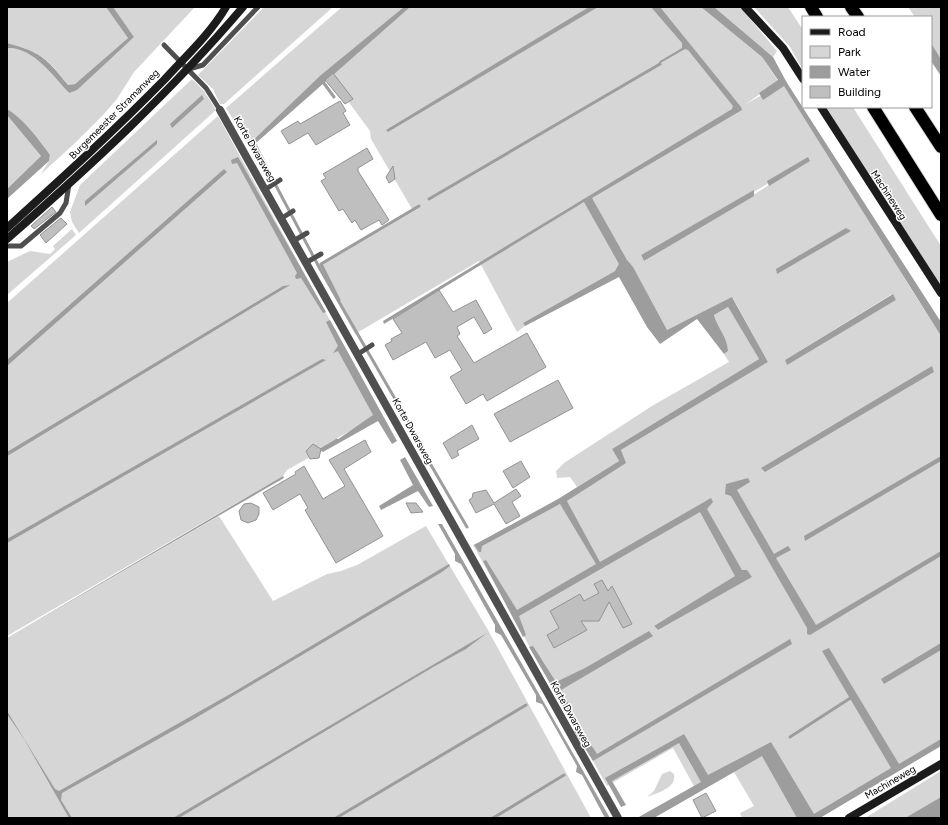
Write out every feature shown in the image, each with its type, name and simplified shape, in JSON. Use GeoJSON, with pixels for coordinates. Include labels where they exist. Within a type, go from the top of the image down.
{"type":"FeatureCollection","features":[{"type":"Feature","properties":{"kind":"highway"},"geometry":{"type":"LineString","coordinates":[[810,7],[816,16]]}},
{"type":"Feature","properties":{"kind":"highway"},"geometry":{"type":"LineString","coordinates":[[851,7],[857,16]]}},
{"type":"Feature","properties":{"kind":"highway"},"geometry":{"type":"LineString","coordinates":[[874,108],[941,215]]}},
{"type":"Feature","properties":{"kind":"highway"},"geometry":{"type":"LineString","coordinates":[[916,108],[941,148]]}},
{"type":"Feature","properties":{"kind":"main road","name":"Burgemeester Stramanweg"},"geometry":{"type":"LineString","coordinates":[[7,228],[95,149],[201,40],[226,7]]}},
{"type":"Feature","properties":{"kind":"main road","name":"Burgemeester Stramanweg"},"geometry":{"type":"LineString","coordinates":[[7,239],[69,184],[188,69],[243,7]]}},
{"type":"Feature","properties":{"kind":"main road"},"geometry":{"type":"LineString","coordinates":[[745,7],[783,48],[802,77]]}},
{"type":"Feature","properties":{"kind":"main road","name":"Machineweg"},"geometry":{"type":"LineString","coordinates":[[822,108],[941,293]]}},
{"type":"Feature","properties":{"kind":"main road","name":"Machineweg"},"geometry":{"type":"LineString","coordinates":[[849,818],[941,764]]}},
{"type":"Feature","properties":{"kind":"street","name":"Korte Dwarsweg"},"geometry":{"type":"LineString","coordinates":[[220,110],[268,187],[618,818]]}},
{"type":"Feature","properties":{"kind":"lane","name":"Burgemeester Stramanweg"},"geometry":{"type":"LineString","coordinates":[[188,69],[203,65],[258,7]]}},
{"type":"Feature","properties":{"kind":"lane","name":"Korte Dwarsweg"},"geometry":{"type":"LineString","coordinates":[[164,44],[206,88],[220,110]]}},
{"type":"Feature","properties":{"kind":"lane"},"geometry":{"type":"LineString","coordinates":[[268,187],[280,180]]}},
{"type":"Feature","properties":{"kind":"lane"},"geometry":{"type":"LineString","coordinates":[[7,246],[21,246],[60,213],[66,203],[69,184]]}},
{"type":"Feature","properties":{"kind":"lane"},"geometry":{"type":"LineString","coordinates":[[284,217],[293,211]]}},
{"type":"Feature","properties":{"kind":"lane"},"geometry":{"type":"LineString","coordinates":[[297,239],[307,233]]}},
{"type":"Feature","properties":{"kind":"lane"},"geometry":{"type":"LineString","coordinates":[[309,261],[321,254]]}},
{"type":"Feature","properties":{"kind":"lane"},"geometry":{"type":"LineString","coordinates":[[360,352],[372,345]]}},
{"type":"Feature","properties":{"kind":"green space"},"geometry":{"type":"Polygon","coordinates":[[[7,7],[108,7],[128,38],[75,84],[68,85],[54,68],[42,57],[19,46],[7,43],[7,7]]]}},
{"type":"Feature","properties":{"kind":"green space"},"geometry":{"type":"Polygon","coordinates":[[[112,7],[195,7],[134,72],[117,99],[103,115],[41,174],[49,161],[50,155],[7,114],[7,48],[25,52],[34,57],[69,93],[134,37],[112,7]]]}},
{"type":"Feature","properties":{"kind":"green space"},"geometry":{"type":"Polygon","coordinates":[[[264,7],[333,7],[224,104],[220,104],[213,89],[198,75],[264,7]]]}},
{"type":"Feature","properties":{"kind":"green space"},"geometry":{"type":"Polygon","coordinates":[[[342,7],[658,7],[726,89],[659,7],[701,7],[762,57],[778,81],[746,104],[786,81],[911,289],[941,336],[941,741],[811,818],[742,818],[740,813],[754,806],[731,767],[695,788],[673,748],[607,786],[473,545],[560,504],[597,557],[567,501],[625,462],[621,450],[768,362],[733,298],[667,330],[615,271],[523,323],[525,326],[517,332],[479,261],[355,334],[317,265],[412,209],[371,139],[370,131],[328,74],[248,144],[226,108],[342,7]],[[812,159],[641,255],[644,261],[812,159]],[[892,294],[785,360],[787,364],[896,300],[892,294]],[[752,576],[654,626],[658,630],[752,576]]]}},
{"type":"Feature","properties":{"kind":"green space"},"geometry":{"type":"Polygon","coordinates":[[[714,7],[740,7],[777,51],[773,57],[714,7]]]}},
{"type":"Feature","properties":{"kind":"green space"},"geometry":{"type":"Polygon","coordinates":[[[754,7],[788,7],[802,28],[802,68],[790,47],[754,7]]]}},
{"type":"Feature","properties":{"kind":"green space"},"geometry":{"type":"Polygon","coordinates":[[[908,7],[941,7],[941,59],[932,45],[932,16],[914,16],[908,7]]]}},
{"type":"Feature","properties":{"kind":"green space"},"geometry":{"type":"Polygon","coordinates":[[[192,79],[204,91],[216,110],[79,233],[72,222],[70,212],[80,185],[192,79]]]}},
{"type":"Feature","properties":{"kind":"green space"},"geometry":{"type":"Polygon","coordinates":[[[827,108],[854,108],[941,246],[941,287],[827,108]]]}},
{"type":"Feature","properties":{"kind":"green space"},"geometry":{"type":"Polygon","coordinates":[[[7,115],[41,156],[7,189],[7,115]]]}},
{"type":"Feature","properties":{"kind":"green space"},"geometry":{"type":"Polygon","coordinates":[[[218,116],[381,413],[320,448],[321,451],[287,470],[283,476],[7,636],[7,303],[218,116]]]}},
{"type":"Feature","properties":{"kind":"green space"},"geometry":{"type":"Polygon","coordinates":[[[72,229],[76,235],[7,295],[7,262],[30,251],[50,254],[55,249],[53,246],[72,229]]]}},
{"type":"Feature","properties":{"kind":"green space"},"geometry":{"type":"Polygon","coordinates":[[[728,307],[759,359],[612,449],[619,461],[577,487],[570,477],[557,478],[556,471],[564,463],[652,406],[729,362],[724,354],[728,351],[728,346],[714,315],[728,307]]]}},
{"type":"Feature","properties":{"kind":"green space"},"geometry":{"type":"Polygon","coordinates":[[[219,516],[273,601],[327,574],[357,565],[426,526],[488,630],[591,818],[7,818],[7,638],[219,516]]]}},
{"type":"Feature","properties":{"kind":"green space"},"geometry":{"type":"Polygon","coordinates":[[[670,771],[674,774],[672,783],[661,792],[647,797],[654,791],[662,774],[670,771]]]}},
{"type":"Feature","properties":{"kind":"green space"},"geometry":{"type":"Polygon","coordinates":[[[941,771],[941,797],[905,818],[865,818],[941,771]]]}},
{"type":"Feature","properties":{"kind":"water"},"geometry":{"type":"Polygon","coordinates":[[[106,7],[113,7],[134,37],[77,90],[69,93],[34,57],[16,49],[7,48],[7,43],[35,53],[48,62],[68,85],[75,84],[128,38],[106,7]]]}},
{"type":"Feature","properties":{"kind":"water"},"geometry":{"type":"Polygon","coordinates":[[[404,7],[410,7],[256,143],[274,178],[271,181],[250,143],[321,75],[404,7]]]}},
{"type":"Feature","properties":{"kind":"water"},"geometry":{"type":"Polygon","coordinates":[[[589,7],[598,7],[388,132],[386,130],[589,7]]]}},
{"type":"Feature","properties":{"kind":"water"},"geometry":{"type":"Polygon","coordinates":[[[651,7],[660,7],[742,110],[592,198],[627,260],[633,267],[667,330],[732,297],[768,362],[621,450],[626,463],[567,501],[600,562],[711,498],[713,502],[707,509],[742,570],[747,570],[752,577],[658,630],[654,626],[735,576],[700,512],[519,616],[526,635],[523,637],[483,561],[486,560],[517,610],[596,564],[560,504],[482,546],[481,552],[479,552],[474,545],[558,499],[619,461],[612,449],[759,359],[728,307],[714,315],[728,346],[728,351],[724,354],[697,319],[660,344],[647,327],[619,277],[525,326],[523,323],[615,271],[619,264],[584,202],[384,324],[383,321],[732,109],[733,106],[688,50],[685,49],[657,65],[660,61],[682,48],[682,43],[651,7]]]}},
{"type":"Feature","properties":{"kind":"water"},"geometry":{"type":"Polygon","coordinates":[[[701,7],[714,7],[773,57],[802,108],[941,322],[941,336],[784,86],[763,100],[759,93],[778,80],[762,57],[701,7]]]}},
{"type":"Feature","properties":{"kind":"water"},"geometry":{"type":"Polygon","coordinates":[[[932,45],[941,59],[941,76],[932,62],[932,45]]]}},
{"type":"Feature","properties":{"kind":"water"},"geometry":{"type":"Polygon","coordinates":[[[202,95],[204,99],[172,128],[170,124],[202,95]]]}},
{"type":"Feature","properties":{"kind":"water"},"geometry":{"type":"Polygon","coordinates":[[[7,109],[25,124],[50,155],[49,161],[7,199],[7,189],[41,156],[7,115],[7,109]]]}},
{"type":"Feature","properties":{"kind":"water"},"geometry":{"type":"Polygon","coordinates":[[[157,140],[157,144],[85,206],[85,201],[157,140]]]}},
{"type":"Feature","properties":{"kind":"water"},"geometry":{"type":"Polygon","coordinates":[[[238,157],[326,312],[323,313],[301,278],[296,279],[295,276],[297,273],[237,163],[232,164],[231,160],[238,157]]]}},
{"type":"Feature","properties":{"kind":"water"},"geometry":{"type":"Polygon","coordinates":[[[808,157],[810,161],[769,186],[767,181],[808,157]]]}},
{"type":"Feature","properties":{"kind":"water"},"geometry":{"type":"Polygon","coordinates":[[[224,169],[227,172],[7,366],[7,360],[224,169]]]}},
{"type":"Feature","properties":{"kind":"water"},"geometry":{"type":"Polygon","coordinates":[[[754,190],[754,196],[644,261],[641,255],[754,190]]]}},
{"type":"Feature","properties":{"kind":"water"},"geometry":{"type":"Polygon","coordinates":[[[846,228],[851,231],[777,274],[776,269],[846,228]]]}},
{"type":"Feature","properties":{"kind":"water"},"geometry":{"type":"Polygon","coordinates":[[[290,285],[7,456],[7,452],[283,286],[290,285]]]}},
{"type":"Feature","properties":{"kind":"water"},"geometry":{"type":"Polygon","coordinates":[[[893,294],[896,300],[787,365],[785,360],[893,294]]]}},
{"type":"Feature","properties":{"kind":"water"},"geometry":{"type":"Polygon","coordinates":[[[330,320],[397,441],[392,444],[378,421],[323,452],[321,451],[373,415],[338,351],[333,353],[338,346],[326,322],[330,320]]]}},
{"type":"Feature","properties":{"kind":"water"},"geometry":{"type":"Polygon","coordinates":[[[322,359],[326,360],[7,543],[7,539],[322,359]]]}},
{"type":"Feature","properties":{"kind":"water"},"geometry":{"type":"Polygon","coordinates":[[[932,366],[934,372],[765,472],[761,468],[932,366]]]}},
{"type":"Feature","properties":{"kind":"water"},"geometry":{"type":"Polygon","coordinates":[[[941,456],[941,461],[805,541],[804,536],[941,456]]]}},
{"type":"Feature","properties":{"kind":"water"},"geometry":{"type":"Polygon","coordinates":[[[405,457],[433,506],[429,507],[418,491],[381,510],[379,506],[413,485],[400,460],[405,457]]]}},
{"type":"Feature","properties":{"kind":"water"},"geometry":{"type":"Polygon","coordinates":[[[283,476],[284,478],[7,638],[283,476]]]}},
{"type":"Feature","properties":{"kind":"water"},"geometry":{"type":"Polygon","coordinates":[[[748,478],[750,482],[737,490],[774,554],[788,546],[791,550],[776,558],[816,625],[941,551],[941,556],[810,635],[807,634],[807,628],[731,496],[725,494],[726,484],[748,478]]]}},
{"type":"Feature","properties":{"kind":"water"},"geometry":{"type":"Polygon","coordinates":[[[438,524],[442,524],[610,818],[605,818],[582,775],[576,772],[577,766],[542,704],[536,702],[536,695],[501,635],[495,632],[495,625],[461,564],[455,561],[455,554],[438,524]]]}},
{"type":"Feature","properties":{"kind":"water"},"geometry":{"type":"Polygon","coordinates":[[[449,564],[450,566],[442,572],[194,719],[62,793],[61,800],[72,818],[69,818],[24,739],[7,714],[7,711],[55,789],[59,791],[232,693],[449,564]]]}},
{"type":"Feature","properties":{"kind":"water"},"geometry":{"type":"Polygon","coordinates":[[[649,631],[653,636],[561,690],[577,720],[573,723],[529,647],[533,646],[556,682],[585,668],[649,631]]]}},
{"type":"Feature","properties":{"kind":"water"},"geometry":{"type":"Polygon","coordinates":[[[487,633],[466,649],[179,818],[173,818],[487,633]]]}},
{"type":"Feature","properties":{"kind":"water"},"geometry":{"type":"Polygon","coordinates":[[[790,639],[792,644],[593,761],[574,731],[580,728],[597,754],[790,639]]]}},
{"type":"Feature","properties":{"kind":"water"},"geometry":{"type":"Polygon","coordinates":[[[941,643],[941,650],[884,684],[881,679],[941,643]]]}},
{"type":"Feature","properties":{"kind":"water"},"geometry":{"type":"Polygon","coordinates":[[[829,648],[899,764],[941,739],[941,746],[820,818],[797,818],[762,756],[654,818],[637,818],[701,782],[679,743],[612,781],[626,805],[621,807],[605,778],[684,734],[708,775],[771,742],[814,814],[891,768],[822,651],[829,648]]]}},
{"type":"Feature","properties":{"kind":"water"},"geometry":{"type":"Polygon","coordinates":[[[941,797],[941,818],[905,818],[941,797]]]}},
{"type":"Feature","properties":{"kind":"building"},"geometry":{"type":"Polygon","coordinates":[[[333,73],[353,99],[345,104],[325,80],[333,73]]]}},
{"type":"Feature","properties":{"kind":"building"},"geometry":{"type":"Polygon","coordinates":[[[340,101],[346,111],[343,113],[350,125],[316,145],[308,133],[289,144],[281,131],[298,121],[300,124],[340,101]]]}},
{"type":"Feature","properties":{"kind":"building"},"geometry":{"type":"Polygon","coordinates":[[[367,148],[373,159],[358,168],[358,171],[389,220],[382,225],[379,220],[361,230],[355,220],[352,223],[343,209],[339,211],[321,181],[326,178],[323,174],[367,148]]]}},
{"type":"Feature","properties":{"kind":"building"},"geometry":{"type":"Polygon","coordinates":[[[393,166],[395,179],[389,183],[386,177],[393,166]]]}},
{"type":"Feature","properties":{"kind":"building"},"geometry":{"type":"Polygon","coordinates":[[[52,207],[56,212],[34,229],[31,226],[52,207]]]}},
{"type":"Feature","properties":{"kind":"building"},"geometry":{"type":"Polygon","coordinates":[[[61,218],[67,224],[46,243],[40,235],[61,218]]]}},
{"type":"Feature","properties":{"kind":"building"},"geometry":{"type":"Polygon","coordinates":[[[439,290],[453,312],[476,300],[492,329],[484,334],[474,317],[457,327],[460,334],[457,336],[474,363],[527,333],[546,367],[487,401],[483,394],[466,404],[450,377],[462,370],[450,350],[435,358],[426,342],[393,360],[385,345],[392,341],[391,339],[402,333],[393,319],[439,290]]]}},
{"type":"Feature","properties":{"kind":"building"},"geometry":{"type":"Polygon","coordinates":[[[558,380],[573,408],[510,442],[494,414],[558,380]]]}},
{"type":"Feature","properties":{"kind":"building"},"geometry":{"type":"Polygon","coordinates":[[[472,425],[479,439],[457,451],[459,455],[452,459],[443,443],[472,425]]]}},
{"type":"Feature","properties":{"kind":"building"},"geometry":{"type":"Polygon","coordinates":[[[365,440],[371,452],[344,469],[383,536],[336,563],[305,510],[308,508],[300,494],[273,510],[263,493],[296,474],[295,472],[304,466],[323,499],[345,486],[329,460],[365,440]]]}},
{"type":"Feature","properties":{"kind":"building"},"geometry":{"type":"Polygon","coordinates":[[[313,444],[321,449],[319,458],[310,459],[306,451],[313,444]]]}},
{"type":"Feature","properties":{"kind":"building"},"geometry":{"type":"Polygon","coordinates":[[[521,461],[530,477],[513,488],[503,471],[521,461]]]}},
{"type":"Feature","properties":{"kind":"building"},"geometry":{"type":"Polygon","coordinates":[[[516,489],[521,496],[512,502],[520,516],[506,524],[494,504],[476,513],[469,500],[472,498],[473,493],[486,490],[494,503],[516,489]]]}},
{"type":"Feature","properties":{"kind":"building"},"geometry":{"type":"Polygon","coordinates":[[[251,503],[259,507],[259,514],[256,520],[248,523],[241,520],[239,511],[244,504],[251,503]]]}},
{"type":"Feature","properties":{"kind":"building"},"geometry":{"type":"Polygon","coordinates":[[[406,503],[416,503],[423,512],[411,513],[406,503]]]}},
{"type":"Feature","properties":{"kind":"building"},"geometry":{"type":"Polygon","coordinates":[[[602,580],[608,591],[612,586],[632,624],[623,628],[609,602],[599,621],[581,621],[587,630],[554,648],[547,635],[559,628],[550,611],[580,594],[584,601],[599,593],[594,584],[602,580]]]}},
{"type":"Feature","properties":{"kind":"building"},"geometry":{"type":"Polygon","coordinates":[[[706,793],[716,811],[702,818],[693,800],[706,793]]]}},
{"type":"Feature","properties":{"kind":"waterway"},"geometry":{"type":"LineString","coordinates":[[429,199],[660,64]]}},
{"type":"Feature","properties":{"kind":"waterway"},"geometry":{"type":"LineString","coordinates":[[323,82],[334,97]]}},
{"type":"Feature","properties":{"kind":"waterway"},"geometry":{"type":"LineString","coordinates":[[273,180],[320,269],[413,430]]}},
{"type":"Feature","properties":{"kind":"waterway"},"geometry":{"type":"LineString","coordinates":[[339,300],[321,264],[419,206]]}},
{"type":"Feature","properties":{"kind":"waterway"},"geometry":{"type":"LineString","coordinates":[[320,450],[337,440]]}},
{"type":"Feature","properties":{"kind":"waterway"},"geometry":{"type":"LineString","coordinates":[[424,453],[467,527]]}},
{"type":"Feature","properties":{"kind":"waterway"},"geometry":{"type":"LineString","coordinates":[[790,737],[852,697]]}},
{"type":"Feature","properties":{"kind":"waterway"},"geometry":{"type":"LineString","coordinates":[[336,818],[526,705]]}},
{"type":"Feature","properties":{"kind":"waterway"},"geometry":{"type":"LineString","coordinates":[[493,818],[564,775]]}}]}
